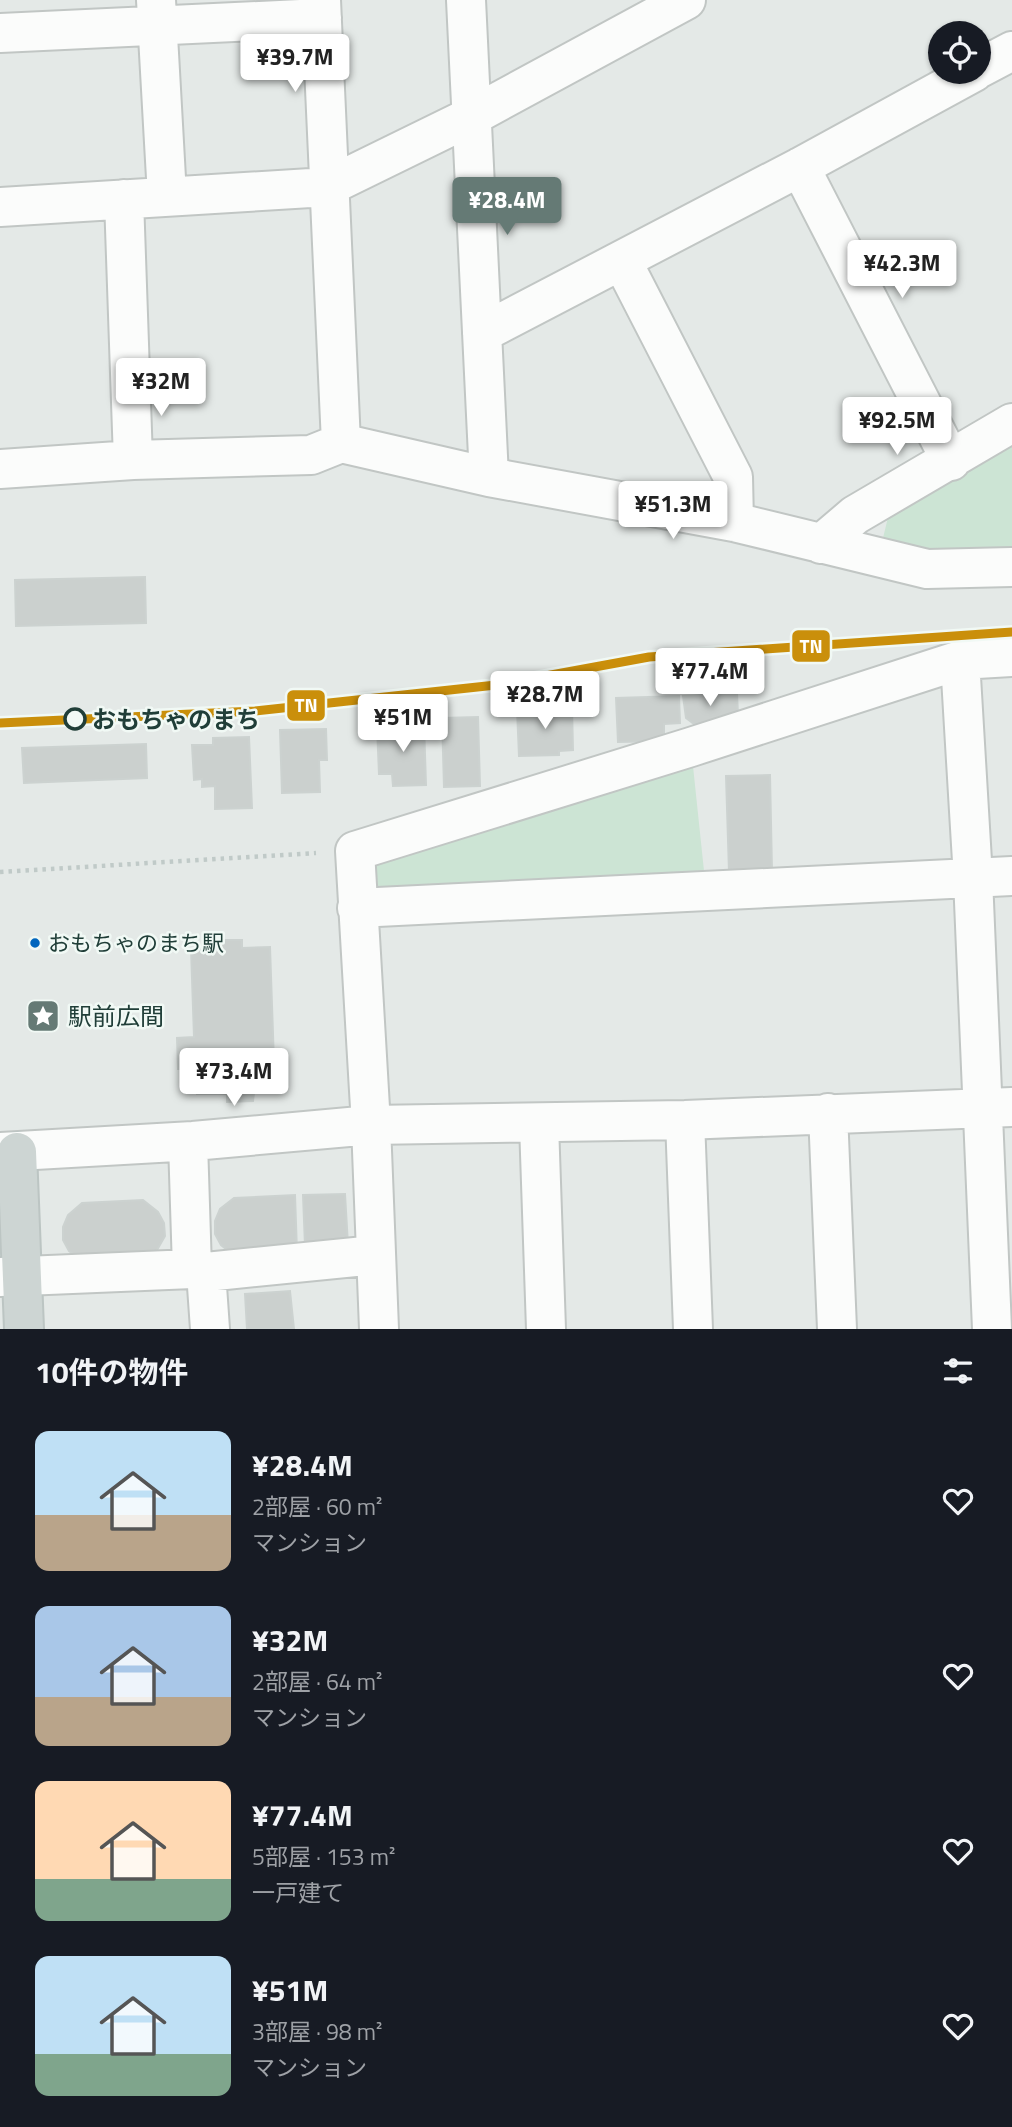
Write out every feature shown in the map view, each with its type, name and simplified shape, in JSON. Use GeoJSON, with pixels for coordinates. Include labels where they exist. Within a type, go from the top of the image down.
{"type":"FeatureCollection","features":[{"type":"Feature","properties":{"kind":"main road"},"geometry":{"type":"LineString","coordinates":[[9,1152],[11,1276],[24,1329]]}},
{"type":"Feature","properties":{"kind":"street"},"geometry":{"type":"LineString","coordinates":[[466,0],[489,477]]}},
{"type":"Feature","properties":{"kind":"street"},"geometry":{"type":"LineString","coordinates":[[0,207],[327,187],[472,116],[686,0]]}},
{"type":"Feature","properties":{"kind":"street"},"geometry":{"type":"LineString","coordinates":[[0,33],[157,12],[322,9],[327,187],[341,443]]}},
{"type":"Feature","properties":{"kind":"street"},"geometry":{"type":"LineString","coordinates":[[157,12],[167,196]]}},
{"type":"Feature","properties":{"kind":"street"},"geometry":{"type":"LineString","coordinates":[[991,63],[1012,51]]}},
{"type":"Feature","properties":{"kind":"street"},"geometry":{"type":"LineString","coordinates":[[482,332],[622,261],[952,84]]}},
{"type":"Feature","properties":{"kind":"street"},"geometry":{"type":"LineString","coordinates":[[800,167],[951,461]]}},
{"type":"Feature","properties":{"kind":"street"},"geometry":{"type":"LineString","coordinates":[[124,199],[133,460]]}},
{"type":"Feature","properties":{"kind":"street"},"geometry":{"type":"LineString","coordinates":[[622,261],[733,477],[734,522]]}},
{"type":"Feature","properties":{"kind":"street"},"geometry":{"type":"LineString","coordinates":[[821,544],[855,515],[1012,423]]}},
{"type":"Feature","properties":{"kind":"street"},"geometry":{"type":"LineString","coordinates":[[0,469],[133,460],[311,455],[341,443],[489,477],[734,522],[927,569],[1012,567]]}},
{"type":"Feature","properties":{"kind":"street"},"geometry":{"type":"LineString","coordinates":[[379,1329],[371,1125],[355,851],[960,660],[1012,657]]}},
{"type":"Feature","properties":{"kind":"street"},"geometry":{"type":"LineString","coordinates":[[960,660],[973,878],[997,1107],[992,1329]]}},
{"type":"Feature","properties":{"kind":"street"},"geometry":{"type":"LineString","coordinates":[[357,908],[1012,876]]}},
{"type":"Feature","properties":{"kind":"street"},"geometry":{"type":"LineString","coordinates":[[9,1152],[188,1142],[371,1125],[685,1120],[997,1107]]}},
{"type":"Feature","properties":{"kind":"street"},"geometry":{"type":"LineString","coordinates":[[828,1113],[837,1329]]}},
{"type":"Feature","properties":{"kind":"street"},"geometry":{"type":"LineString","coordinates":[[685,1120],[693,1329]]}},
{"type":"Feature","properties":{"kind":"street"},"geometry":{"type":"LineString","coordinates":[[540,1124],[546,1329]]}},
{"type":"Feature","properties":{"kind":"street"},"geometry":{"type":"LineString","coordinates":[[188,1142],[199,1270],[210,1329]]}},
{"type":"Feature","properties":{"kind":"street"},"geometry":{"type":"LineString","coordinates":[[11,1276],[199,1270],[375,1255]]}},
{"type":"Feature","properties":{"kind":"path"},"geometry":{"type":"LineString","coordinates":[[0,872],[355,851]]}},
{"type":"Feature","properties":{"kind":"green space"},"geometry":{"type":"Polygon","coordinates":[[[1012,438],[1012,552],[935,554],[883,538],[890,509],[1012,438]]]}},
{"type":"Feature","properties":{"kind":"green space"},"geometry":{"type":"Polygon","coordinates":[[[691,747],[706,890],[357,908],[355,851],[691,747]]]}},
{"type":"Feature","properties":{"kind":"building"},"geometry":{"type":"Polygon","coordinates":[[[145,577],[146,623],[16,626],[15,580],[145,577]]]}},
{"type":"Feature","properties":{"kind":"building"},"geometry":{"type":"Polygon","coordinates":[[[737,693],[738,715],[699,728],[686,718],[683,696],[737,693]]]}},
{"type":"Feature","properties":{"kind":"building"},"geometry":{"type":"Polygon","coordinates":[[[679,696],[680,723],[664,724],[664,741],[618,742],[616,698],[679,696]]]}},
{"type":"Feature","properties":{"kind":"building"},"geometry":{"type":"Polygon","coordinates":[[[572,707],[573,750],[559,751],[559,755],[519,756],[517,709],[572,707]]]}},
{"type":"Feature","properties":{"kind":"building"},"geometry":{"type":"Polygon","coordinates":[[[478,717],[480,786],[444,787],[442,718],[478,717]]]}},
{"type":"Feature","properties":{"kind":"building"},"geometry":{"type":"Polygon","coordinates":[[[424,724],[426,785],[393,786],[392,774],[379,774],[377,726],[424,724]]]}},
{"type":"Feature","properties":{"kind":"building"},"geometry":{"type":"Polygon","coordinates":[[[326,729],[327,760],[319,760],[320,792],[282,793],[280,730],[326,729]]]}},
{"type":"Feature","properties":{"kind":"building"},"geometry":{"type":"Polygon","coordinates":[[[249,737],[252,808],[215,809],[215,786],[202,787],[202,779],[194,780],[192,745],[213,745],[213,738],[249,737]]]}},
{"type":"Feature","properties":{"kind":"building"},"geometry":{"type":"Polygon","coordinates":[[[146,744],[147,778],[24,783],[22,748],[146,744]]]}},
{"type":"Feature","properties":{"kind":"building"},"geometry":{"type":"Polygon","coordinates":[[[770,775],[772,871],[729,872],[726,776],[770,775]]]}},
{"type":"Feature","properties":{"kind":"building"},"geometry":{"type":"Polygon","coordinates":[[[220,940],[242,940],[242,948],[270,947],[275,1092],[254,1093],[253,1101],[227,1102],[227,1094],[197,1094],[196,1069],[178,1069],[177,1038],[194,1037],[191,949],[220,948],[220,940]]]}},
{"type":"Feature","properties":{"kind":"building"},"geometry":{"type":"Polygon","coordinates":[[[345,1194],[348,1245],[305,1246],[303,1195],[345,1194]]]}},
{"type":"Feature","properties":{"kind":"building"},"geometry":{"type":"Polygon","coordinates":[[[295,1195],[297,1252],[231,1253],[221,1245],[215,1234],[215,1221],[220,1209],[234,1198],[295,1195]]]}},
{"type":"Feature","properties":{"kind":"building"},"geometry":{"type":"Polygon","coordinates":[[[143,1200],[158,1212],[164,1223],[165,1236],[153,1257],[80,1259],[69,1251],[63,1240],[63,1227],[68,1215],[82,1203],[143,1200]]]}},
{"type":"Feature","properties":{"kind":"building"},"geometry":{"type":"Polygon","coordinates":[[[290,1291],[294,1329],[247,1329],[245,1294],[290,1291]]]}},
{"type":"Feature","properties":{"kind":"transit line","name":"TN"},"geometry":{"type":"LineString","coordinates":[[0,723],[255,711],[496,685],[649,657],[1012,632]]}},
{"type":"Feature","properties":{"kind":"place","name":"おもちゃのまち"},"geometry":{"type":"Point","coordinates":[75,719]}},
{"type":"Feature","properties":{"kind":"place","name":"おもちゃのまち駅"},"geometry":{"type":"Point","coordinates":[35,943]}},
{"type":"Feature","properties":{"kind":"place","name":"駅前広間"},"geometry":{"type":"Point","coordinates":[43,1016]}}]}
